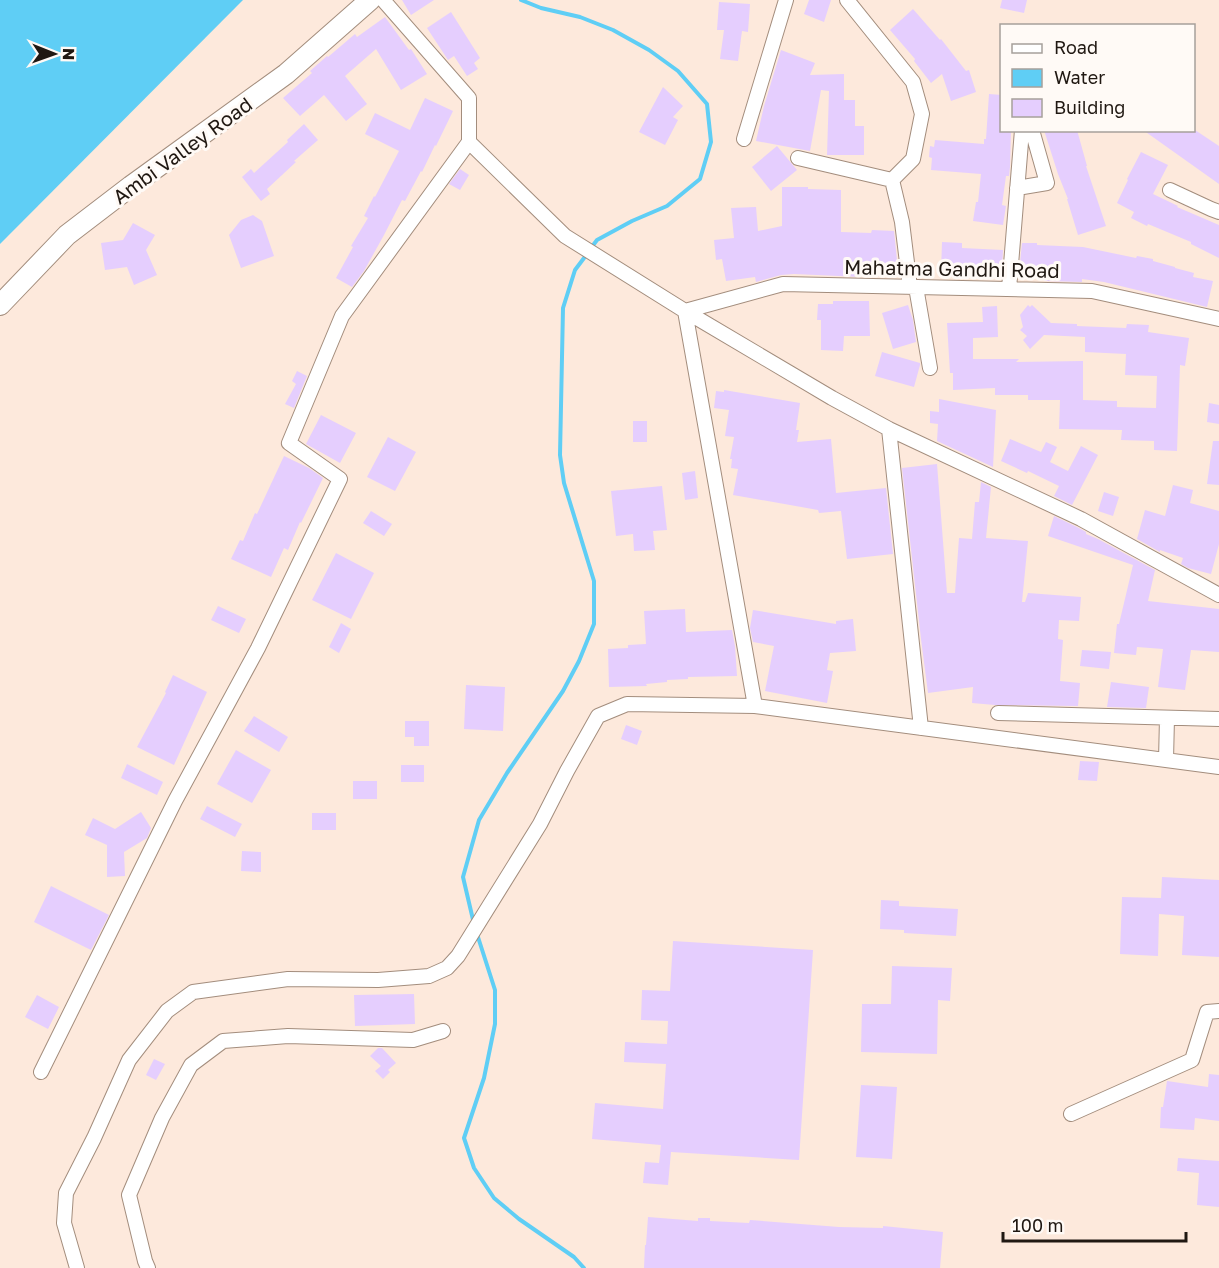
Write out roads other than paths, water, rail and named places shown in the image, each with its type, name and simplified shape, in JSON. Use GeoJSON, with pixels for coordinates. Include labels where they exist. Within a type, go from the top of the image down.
{"type":"FeatureCollection","features":[{"type":"Feature","properties":{"kind":"main road","name":"Ambi Valley Road"},"geometry":{"type":"LineString","coordinates":[[0,305],[67,235],[286,74],[369,0]]}},
{"type":"Feature","properties":{"kind":"street"},"geometry":{"type":"LineString","coordinates":[[41,1072],[175,801],[258,648],[340,480],[289,443],[342,316],[469,142],[470,98],[383,0]]}},
{"type":"Feature","properties":{"kind":"street"},"geometry":{"type":"LineString","coordinates":[[744,139],[786,0]]}},
{"type":"Feature","properties":{"kind":"street"},"geometry":{"type":"LineString","coordinates":[[847,0],[913,82],[922,114],[913,159],[892,180]]}},
{"type":"Feature","properties":{"kind":"street"},"geometry":{"type":"LineString","coordinates":[[1009,289],[1022,132]]}},
{"type":"Feature","properties":{"kind":"street"},"geometry":{"type":"LineString","coordinates":[[1017,188],[1047,183],[1033,132]]}},
{"type":"Feature","properties":{"kind":"street"},"geometry":{"type":"LineString","coordinates":[[469,142],[565,236],[685,311],[889,429],[1082,519],[1219,595]]}},
{"type":"Feature","properties":{"kind":"street"},"geometry":{"type":"LineString","coordinates":[[798,158],[892,180]]}},
{"type":"Feature","properties":{"kind":"street"},"geometry":{"type":"LineString","coordinates":[[892,180],[930,368]]}},
{"type":"Feature","properties":{"kind":"street"},"geometry":{"type":"LineString","coordinates":[[1170,190],[1219,212]]}},
{"type":"Feature","properties":{"kind":"street","name":"Mahatma Gandhi Road"},"geometry":{"type":"LineString","coordinates":[[685,311],[783,284],[1092,291],[1219,319]]}},
{"type":"Feature","properties":{"kind":"street"},"geometry":{"type":"LineString","coordinates":[[685,311],[755,706]]}},
{"type":"Feature","properties":{"kind":"street"},"geometry":{"type":"LineString","coordinates":[[889,429],[921,728]]}},
{"type":"Feature","properties":{"kind":"street"},"geometry":{"type":"LineString","coordinates":[[77,1268],[64,1223],[66,1193],[129,1060],[167,1011],[193,992],[288,979],[378,980],[429,976],[447,968],[458,956],[540,824],[598,716],[627,704],[755,706],[1219,766]]}},
{"type":"Feature","properties":{"kind":"street"},"geometry":{"type":"LineString","coordinates":[[998,713],[1219,719]]}},
{"type":"Feature","properties":{"kind":"street"},"geometry":{"type":"LineString","coordinates":[[1166,760],[1167,718]]}},
{"type":"Feature","properties":{"kind":"street"},"geometry":{"type":"LineString","coordinates":[[1071,1114],[1192,1060],[1207,1012],[1219,1011]]}},
{"type":"Feature","properties":{"kind":"street"},"geometry":{"type":"LineString","coordinates":[[148,1268],[129,1195],[162,1118],[191,1065],[223,1041],[288,1036],[413,1040],[443,1031]]}},
{"type":"Feature","properties":{"kind":"water"},"geometry":{"type":"Polygon","coordinates":[[[0,0],[243,0],[0,244],[0,0]]]}},
{"type":"Feature","properties":{"kind":"waterway"},"geometry":{"type":"LineString","coordinates":[[521,0],[541,8],[580,17],[613,30],[649,50],[678,71],[707,104],[711,142],[700,179],[667,206],[597,240],[591,248]]}},
{"type":"Feature","properties":{"kind":"waterway"},"geometry":{"type":"LineString","coordinates":[[474,924],[463,877],[479,820],[507,773],[563,691],[579,661],[594,624],[594,581],[564,483],[560,455],[563,308],[575,270],[587,254]]}},
{"type":"Feature","properties":{"kind":"waterway"},"geometry":{"type":"LineString","coordinates":[[477,934],[495,990],[495,1024],[484,1078],[464,1138],[474,1168],[494,1198],[519,1219],[574,1257],[584,1268]]}}]}
